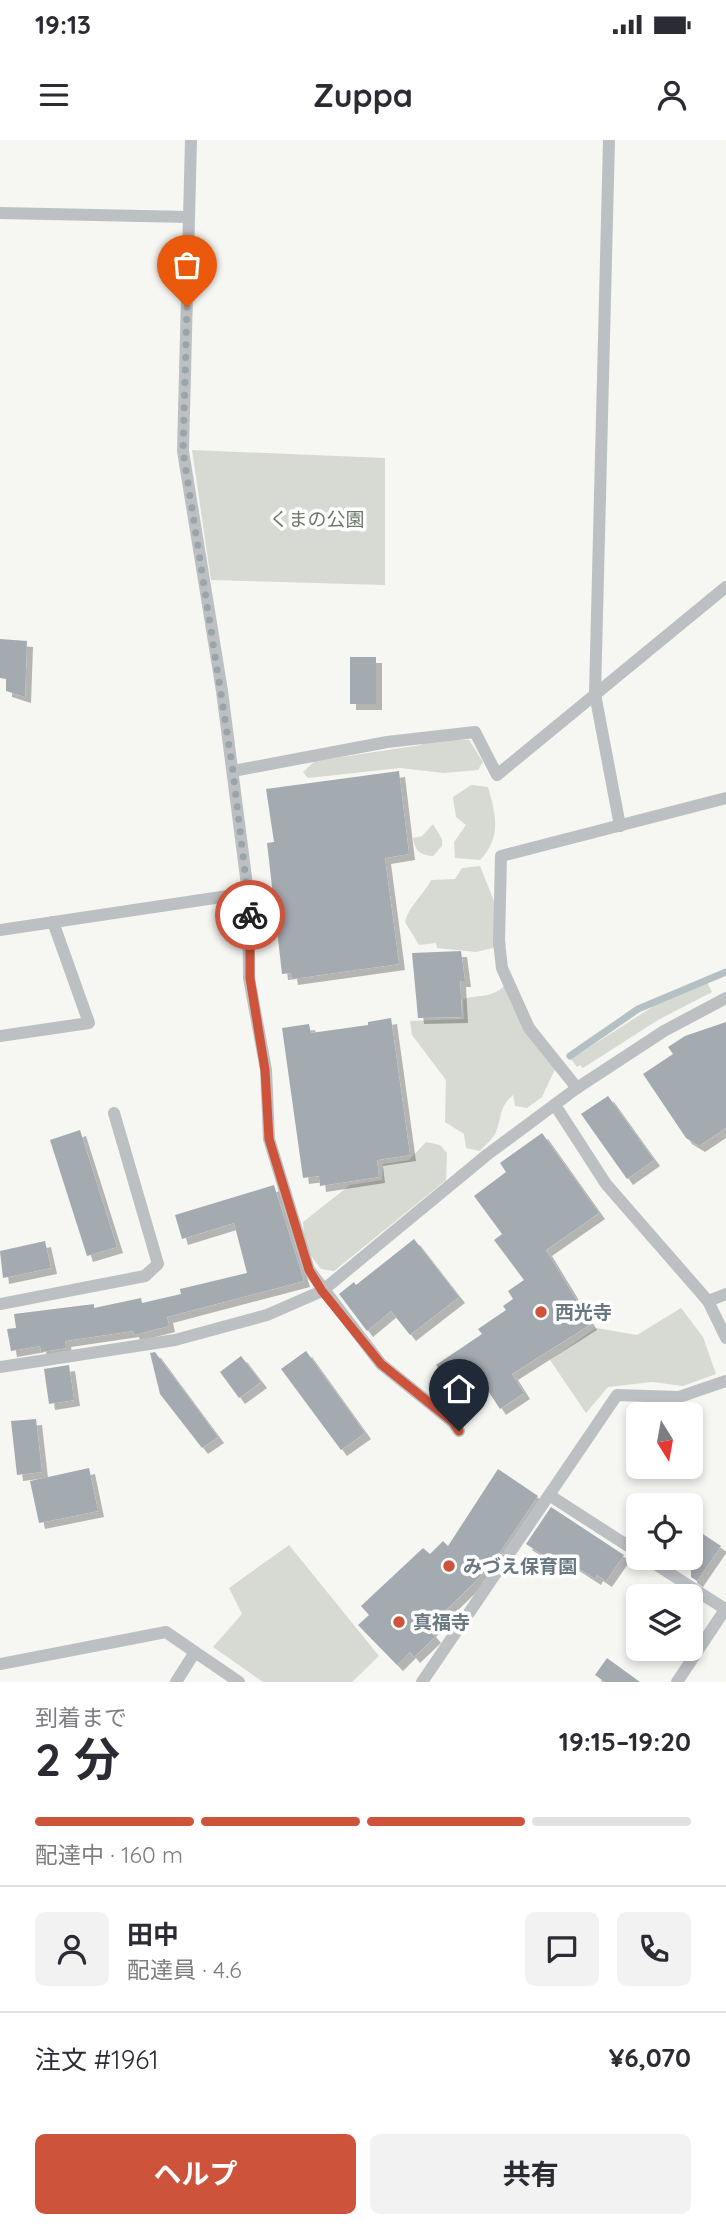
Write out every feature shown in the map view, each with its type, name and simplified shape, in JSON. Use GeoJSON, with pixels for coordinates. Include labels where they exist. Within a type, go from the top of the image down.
{"type":"FeatureCollection","features":[{"type":"Feature","properties":{"kind":"street"},"geometry":{"type":"LineString","coordinates":[[191,140],[183,451],[233,771],[248,894],[250,978],[265,1070],[269,1139],[309,1270],[322,1291],[381,1364],[453,1422],[459,1431]]}},
{"type":"Feature","properties":{"kind":"street"},"geometry":{"type":"LineString","coordinates":[[609,140],[595,694],[620,826]]}},
{"type":"Feature","properties":{"kind":"street"},"geometry":{"type":"LineString","coordinates":[[0,213],[189,217]]}},
{"type":"Feature","properties":{"kind":"street"},"geometry":{"type":"LineString","coordinates":[[233,771],[387,742],[475,732],[497,775],[726,587]]}},
{"type":"Feature","properties":{"kind":"street"},"geometry":{"type":"LineString","coordinates":[[577,1088],[529,1028],[502,968],[499,942],[501,856],[726,798]]}},
{"type":"Feature","properties":{"kind":"street"},"geometry":{"type":"LineString","coordinates":[[0,930],[248,894]]}},
{"type":"Feature","properties":{"kind":"street"},"geometry":{"type":"LineString","coordinates":[[0,1036],[89,1023],[53,922]]}},
{"type":"Feature","properties":{"kind":"street"},"geometry":{"type":"LineString","coordinates":[[0,1367],[183,1338],[267,1315],[322,1291],[488,1154],[577,1088],[664,1031],[726,998]]}},
{"type":"Feature","properties":{"kind":"street"},"geometry":{"type":"LineString","coordinates":[[555,1105],[606,1184],[708,1301],[726,1339]]}},
{"type":"Feature","properties":{"kind":"street"},"geometry":{"type":"LineString","coordinates":[[0,1304],[145,1276],[158,1264],[114,1113]]}},
{"type":"Feature","properties":{"kind":"street"},"geometry":{"type":"LineString","coordinates":[[708,1301],[726,1294]]}},
{"type":"Feature","properties":{"kind":"street"},"geometry":{"type":"LineString","coordinates":[[422,1682],[617,1395],[679,1396],[726,1381]]}},
{"type":"Feature","properties":{"kind":"street"},"geometry":{"type":"LineString","coordinates":[[549,1495],[626,1545]]}},
{"type":"Feature","properties":{"kind":"street"},"geometry":{"type":"LineString","coordinates":[[665,1570],[726,1609],[677,1682]]}},
{"type":"Feature","properties":{"kind":"street"},"geometry":{"type":"LineString","coordinates":[[0,1664],[166,1632],[239,1682]]}},
{"type":"Feature","properties":{"kind":"street"},"geometry":{"type":"LineString","coordinates":[[176,1682],[195,1652]]}},
{"type":"Feature","properties":{"kind":"green space","name":"くまの公園"},"geometry":{"type":"Polygon","coordinates":[[[192,450],[385,458],[385,585],[211,580],[192,450]]]}},
{"type":"Feature","properties":{"kind":"green space"},"geometry":{"type":"Polygon","coordinates":[[[428,738],[469,740],[483,762],[478,770],[444,773],[400,768],[308,778],[303,772],[315,761],[421,745],[428,738]]]}},
{"type":"Feature","properties":{"kind":"green space"},"geometry":{"type":"Polygon","coordinates":[[[471,785],[488,787],[495,816],[492,843],[480,860],[455,858],[454,842],[466,825],[456,817],[453,797],[471,785]]]}},
{"type":"Feature","properties":{"kind":"green space"},"geometry":{"type":"Polygon","coordinates":[[[433,824],[442,839],[442,846],[433,856],[425,855],[419,852],[413,838],[422,836],[433,824]]]}},
{"type":"Feature","properties":{"kind":"green space"},"geometry":{"type":"Polygon","coordinates":[[[480,866],[500,916],[506,945],[476,952],[437,948],[436,943],[419,945],[405,922],[431,880],[455,879],[462,868],[480,866]]]}},
{"type":"Feature","properties":{"kind":"green space"},"geometry":{"type":"Polygon","coordinates":[[[706,980],[712,992],[658,1020],[583,1068],[580,1065],[577,1067],[571,1059],[671,995],[706,980]]]}},
{"type":"Feature","properties":{"kind":"green space"},"geometry":{"type":"Polygon","coordinates":[[[506,984],[556,1067],[542,1097],[527,1108],[515,1106],[513,1095],[508,1099],[495,1135],[480,1151],[466,1148],[464,1134],[445,1122],[446,1080],[412,1035],[410,1021],[464,1019],[463,999],[491,994],[506,984]]]}},
{"type":"Feature","properties":{"kind":"green space"},"geometry":{"type":"Polygon","coordinates":[[[426,1142],[440,1145],[447,1153],[446,1180],[334,1271],[321,1269],[305,1248],[303,1222],[350,1185],[382,1180],[383,1164],[409,1160],[426,1142]]]}},
{"type":"Feature","properties":{"kind":"green space"},"geometry":{"type":"Polygon","coordinates":[[[681,1308],[703,1337],[716,1374],[683,1386],[652,1382],[608,1387],[586,1413],[550,1360],[596,1328],[637,1335],[681,1308]]]}},
{"type":"Feature","properties":{"kind":"green space"},"geometry":{"type":"Polygon","coordinates":[[[289,1545],[379,1656],[352,1682],[263,1682],[213,1647],[242,1614],[229,1588],[289,1545]]]}},
{"type":"Feature","properties":{"kind":"building"},"geometry":{"type":"Polygon","coordinates":[[[0,639],[27,641],[25,697],[6,691],[6,679],[0,678],[0,639]]]}},
{"type":"Feature","properties":{"kind":"building"},"geometry":{"type":"Polygon","coordinates":[[[350,657],[376,657],[376,704],[350,704],[350,657]]]}},
{"type":"Feature","properties":{"kind":"building"},"geometry":{"type":"Polygon","coordinates":[[[399,771],[409,854],[385,858],[399,964],[292,979],[291,973],[282,974],[267,843],[274,842],[266,789],[399,771]]]}},
{"type":"Feature","properties":{"kind":"building"},"geometry":{"type":"Polygon","coordinates":[[[461,951],[465,981],[460,981],[462,1017],[418,1018],[412,953],[461,951]]]}},
{"type":"Feature","properties":{"kind":"building"},"geometry":{"type":"Polygon","coordinates":[[[391,1018],[410,1155],[377,1160],[379,1177],[320,1186],[319,1176],[303,1178],[282,1028],[309,1024],[311,1033],[368,1025],[368,1022],[391,1018]]]}},
{"type":"Feature","properties":{"kind":"building"},"geometry":{"type":"Polygon","coordinates":[[[726,1022],[726,1128],[699,1146],[686,1138],[643,1074],[673,1054],[668,1047],[685,1036],[726,1022]]]}},
{"type":"Feature","properties":{"kind":"building"},"geometry":{"type":"Polygon","coordinates":[[[608,1096],[654,1160],[627,1179],[581,1114],[608,1096]]]}},
{"type":"Feature","properties":{"kind":"building"},"geometry":{"type":"Polygon","coordinates":[[[80,1130],[117,1247],[87,1256],[50,1140],[80,1130]]]}},
{"type":"Feature","properties":{"kind":"building"},"geometry":{"type":"Polygon","coordinates":[[[542,1133],[599,1213],[546,1250],[591,1324],[512,1374],[524,1393],[500,1409],[475,1371],[470,1375],[467,1370],[451,1383],[436,1365],[482,1334],[478,1329],[506,1310],[503,1306],[513,1299],[508,1291],[524,1280],[494,1240],[502,1234],[474,1196],[506,1172],[500,1163],[542,1133]]]}},
{"type":"Feature","properties":{"kind":"building"},"geometry":{"type":"Polygon","coordinates":[[[274,1185],[304,1281],[167,1317],[169,1326],[134,1335],[133,1331],[65,1341],[66,1348],[41,1352],[40,1346],[11,1351],[7,1329],[16,1328],[14,1314],[94,1304],[94,1308],[141,1298],[142,1303],[181,1294],[180,1289],[247,1273],[234,1223],[182,1239],[175,1215],[274,1185]]]}},
{"type":"Feature","properties":{"kind":"building"},"geometry":{"type":"Polygon","coordinates":[[[414,1239],[459,1297],[410,1335],[391,1311],[367,1331],[339,1294],[354,1282],[356,1285],[414,1239]]]}},
{"type":"Feature","properties":{"kind":"building"},"geometry":{"type":"Polygon","coordinates":[[[45,1241],[51,1268],[3,1278],[0,1251],[45,1241]]]}},
{"type":"Feature","properties":{"kind":"building"},"geometry":{"type":"Polygon","coordinates":[[[306,1351],[365,1433],[341,1450],[281,1369],[306,1351]]]}},
{"type":"Feature","properties":{"kind":"building"},"geometry":{"type":"Polygon","coordinates":[[[155,1352],[218,1437],[202,1448],[160,1394],[150,1353],[155,1352]]]}},
{"type":"Feature","properties":{"kind":"building"},"geometry":{"type":"Polygon","coordinates":[[[241,1356],[261,1382],[239,1398],[220,1372],[241,1356]]]}},
{"type":"Feature","properties":{"kind":"building"},"geometry":{"type":"Polygon","coordinates":[[[69,1365],[74,1400],[49,1404],[44,1369],[69,1365]]]}},
{"type":"Feature","properties":{"kind":"building"},"geometry":{"type":"Polygon","coordinates":[[[36,1419],[42,1472],[17,1475],[11,1421],[36,1419]]]}},
{"type":"Feature","properties":{"kind":"building"},"geometry":{"type":"Polygon","coordinates":[[[89,1468],[98,1511],[39,1523],[30,1481],[89,1468]]]}},
{"type":"Feature","properties":{"kind":"building"},"geometry":{"type":"Polygon","coordinates":[[[498,1469],[538,1496],[490,1567],[439,1617],[442,1620],[430,1631],[435,1637],[414,1657],[410,1652],[397,1665],[358,1625],[369,1615],[361,1606],[423,1548],[430,1554],[443,1541],[448,1546],[498,1469]]]}},
{"type":"Feature","properties":{"kind":"building"},"geometry":{"type":"Polygon","coordinates":[[[551,1507],[624,1555],[606,1581],[597,1575],[595,1579],[561,1557],[556,1564],[526,1544],[551,1507]]]}},
{"type":"Feature","properties":{"kind":"building"},"geometry":{"type":"Polygon","coordinates":[[[703,1534],[721,1546],[697,1581],[691,1577],[691,1570],[703,1570],[703,1534]]]}},
{"type":"Feature","properties":{"kind":"building"},"geometry":{"type":"Polygon","coordinates":[[[607,1658],[640,1682],[605,1682],[595,1675],[607,1658]]]}},
{"type":"Feature","properties":{"kind":"waterway"},"geometry":{"type":"LineString","coordinates":[[570,1056],[638,1009],[726,972]]}},
{"type":"Feature","properties":{"kind":"way so far"},"geometry":{"type":"LineString","coordinates":[[187,307],[183,451],[233,771],[250,915]]}},
{"type":"Feature","properties":{"kind":"place","name":"西光寺"},"geometry":{"type":"Point","coordinates":[541,1312]}},
{"type":"Feature","properties":{"kind":"place","name":"みづえ保育園"},"geometry":{"type":"Point","coordinates":[449,1566]}},
{"type":"Feature","properties":{"kind":"place","name":"真福寺"},"geometry":{"type":"Point","coordinates":[399,1622]}},
{"type":"Feature","properties":{"kind":"route"},"geometry":{"type":"LineString","coordinates":[[250,915],[250,978],[265,1070],[269,1139],[309,1270],[322,1291],[381,1364],[453,1422],[459,1431]]}}]}
